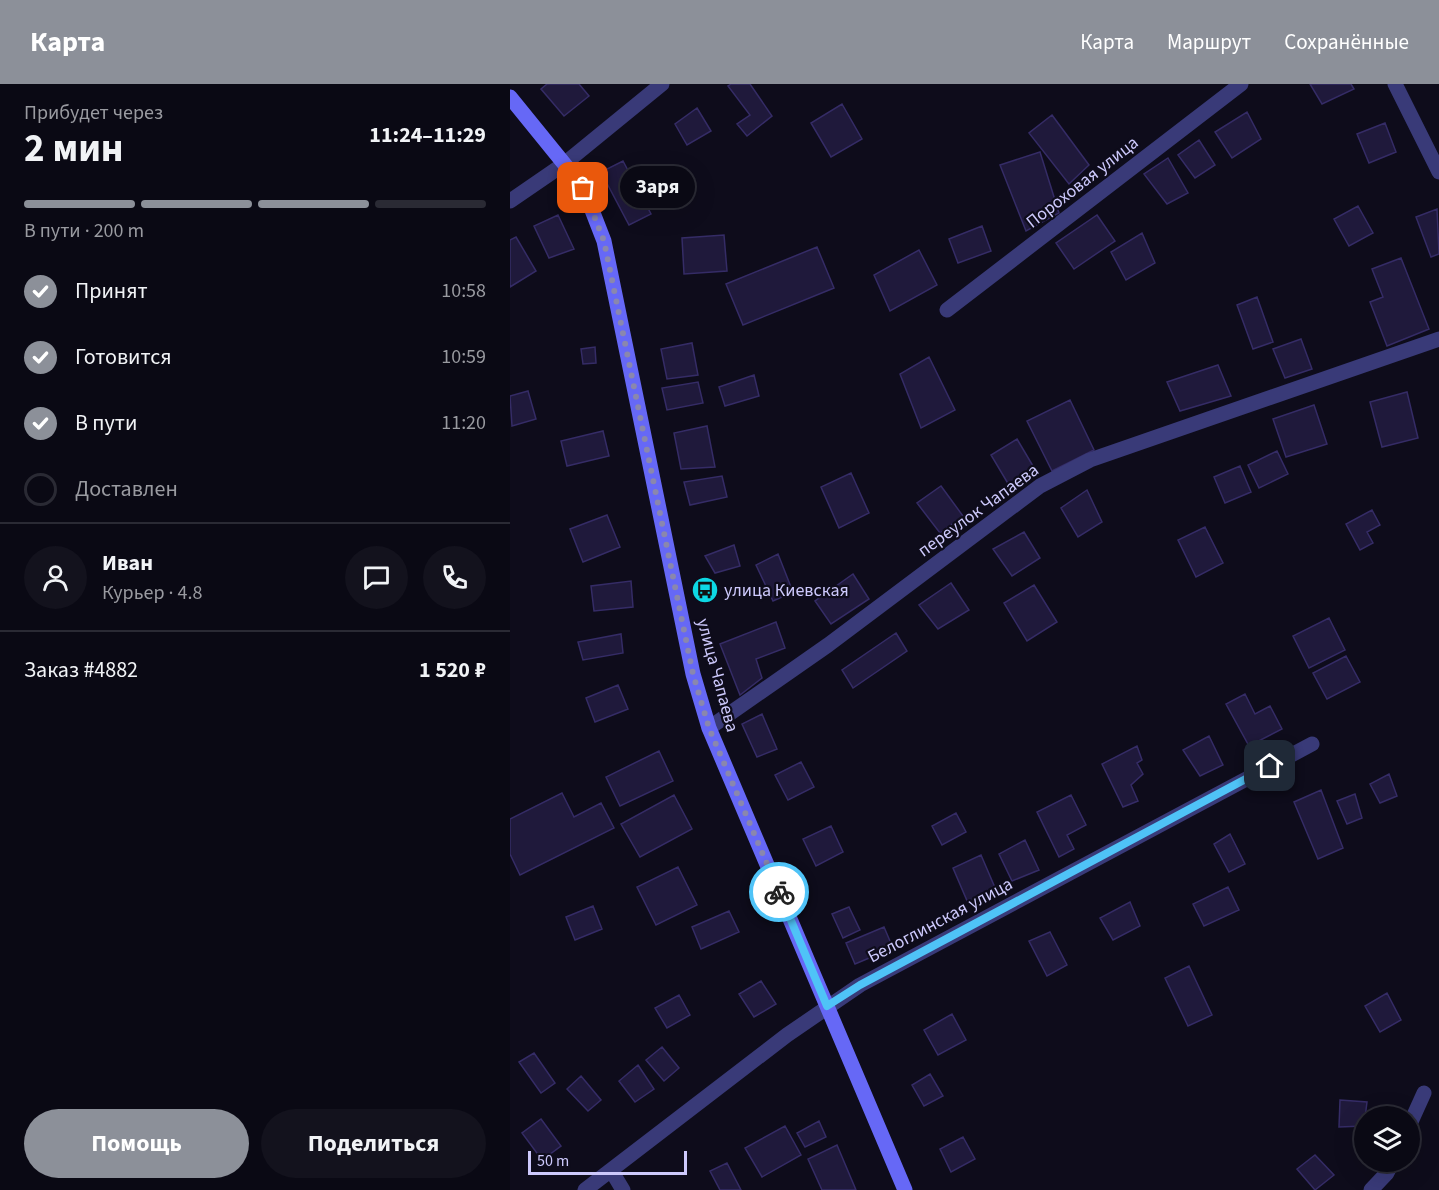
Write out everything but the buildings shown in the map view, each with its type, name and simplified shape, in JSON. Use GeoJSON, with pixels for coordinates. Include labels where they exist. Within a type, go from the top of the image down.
{"type":"FeatureCollection","features":[{"type":"Feature","properties":{"kind":"main road","name":"улица Чапаева"},"geometry":{"type":"LineString","coordinates":[[510,97],[583,188],[604,241],[693,674],[709,728],[905,1190]]}},
{"type":"Feature","properties":{"kind":"street"},"geometry":{"type":"LineString","coordinates":[[510,201],[564,164],[662,84]]}},
{"type":"Feature","properties":{"kind":"street","name":"Пороховая улица"},"geometry":{"type":"LineString","coordinates":[[947,310],[1241,84]]}},
{"type":"Feature","properties":{"kind":"street"},"geometry":{"type":"LineString","coordinates":[[1395,84],[1439,172]]}},
{"type":"Feature","properties":{"kind":"street","name":"переулок Чапаева"},"geometry":{"type":"LineString","coordinates":[[709,728],[828,645],[1040,486],[1090,460],[1439,339]]}},
{"type":"Feature","properties":{"kind":"street","name":"Белоглинская улица"},"geometry":{"type":"LineString","coordinates":[[585,1190],[827,1006],[860,985],[1312,744]]}},
{"type":"Feature","properties":{"kind":"street"},"geometry":{"type":"LineString","coordinates":[[1418,1106],[1424,1093]]}},
{"type":"Feature","properties":{"kind":"street"},"geometry":{"type":"LineString","coordinates":[[611,1170],[623,1190]]}},
{"type":"Feature","properties":{"kind":"street"},"geometry":{"type":"LineString","coordinates":[[1371,1190],[1388,1172]]}},
{"type":"Feature","properties":{"kind":"way so far"},"geometry":{"type":"LineString","coordinates":[[583,188],[604,241],[693,674],[709,728],[779,892]]}},
{"type":"Feature","properties":{"kind":"place","name":"Заря"},"geometry":{"type":"Point","coordinates":[583,188]}},
{"type":"Feature","properties":{"kind":"place","name":"улица Киевская"},"geometry":{"type":"Point","coordinates":[705,590]}},
{"type":"Feature","properties":{"kind":"route"},"geometry":{"type":"LineString","coordinates":[[779,892],[827,1006],[860,985],[1270,766]]}}]}
